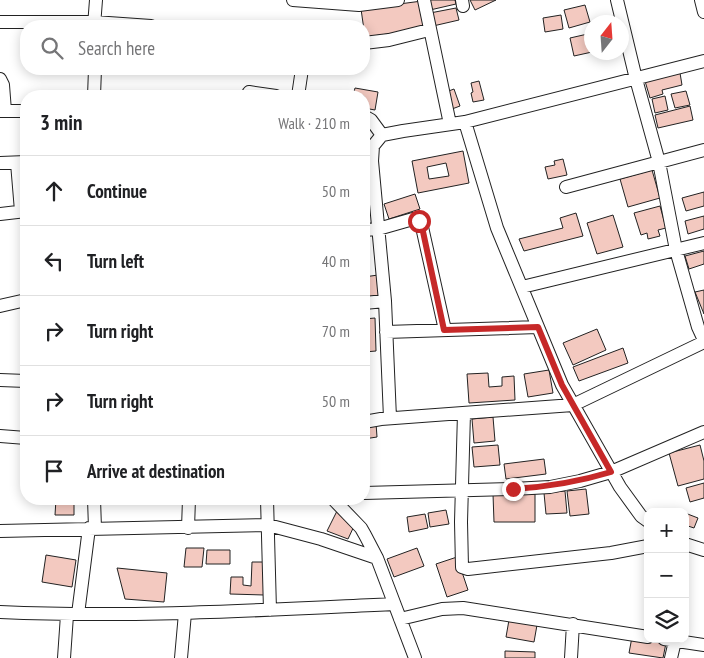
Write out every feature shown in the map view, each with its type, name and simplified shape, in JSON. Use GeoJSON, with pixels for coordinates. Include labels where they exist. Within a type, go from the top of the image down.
{"type":"FeatureCollection","features":[{"type":"Feature","properties":{"kind":"street"},"geometry":{"type":"LineString","coordinates":[[94,20],[96,0]]}},
{"type":"Feature","properties":{"kind":"street"},"geometry":{"type":"LineString","coordinates":[[293,0],[359,5],[398,0]]}},
{"type":"Feature","properties":{"kind":"street"},"geometry":{"type":"LineString","coordinates":[[424,0],[450,124]]}},
{"type":"Feature","properties":{"kind":"street"},"geometry":{"type":"LineString","coordinates":[[370,421],[573,405],[704,341],[701,321],[676,250],[659,162],[617,0]]}},
{"type":"Feature","properties":{"kind":"street"},"geometry":{"type":"LineString","coordinates":[[701,0],[704,12]]}},
{"type":"Feature","properties":{"kind":"street"},"geometry":{"type":"LineString","coordinates":[[0,22],[20,22]]}},
{"type":"Feature","properties":{"kind":"street"},"geometry":{"type":"LineString","coordinates":[[370,42],[390,40],[429,30]]}},
{"type":"Feature","properties":{"kind":"street"},"geometry":{"type":"LineString","coordinates":[[390,418],[385,301],[372,161],[373,146],[382,135],[465,122],[704,61]]}},
{"type":"Feature","properties":{"kind":"street"},"geometry":{"type":"LineString","coordinates":[[94,90],[95,75]]}},
{"type":"Feature","properties":{"kind":"street"},"geometry":{"type":"LineString","coordinates":[[299,90],[301,75]]}},
{"type":"Feature","properties":{"kind":"street"},"geometry":{"type":"LineString","coordinates":[[0,78],[3,85],[3,111],[20,111]]}},
{"type":"Feature","properties":{"kind":"street"},"geometry":{"type":"LineString","coordinates":[[370,119],[382,135]]}},
{"type":"Feature","properties":{"kind":"street"},"geometry":{"type":"LineString","coordinates":[[465,122],[497,228],[562,385],[620,487],[644,518]]}},
{"type":"Feature","properties":{"kind":"street"},"geometry":{"type":"LineString","coordinates":[[566,187],[704,150]]}},
{"type":"Feature","properties":{"kind":"street"},"geometry":{"type":"LineString","coordinates":[[0,163],[20,163]]}},
{"type":"Feature","properties":{"kind":"street"},"geometry":{"type":"LineString","coordinates":[[0,214],[20,212]]}},
{"type":"Feature","properties":{"kind":"street"},"geometry":{"type":"LineString","coordinates":[[370,230],[413,220],[419,221],[422,227],[444,330]]}},
{"type":"Feature","properties":{"kind":"street"},"geometry":{"type":"LineString","coordinates":[[522,287],[704,243]]}},
{"type":"Feature","properties":{"kind":"street"},"geometry":{"type":"LineString","coordinates":[[0,306],[20,301]]}},
{"type":"Feature","properties":{"kind":"street"},"geometry":{"type":"LineString","coordinates":[[370,302],[385,301]]}},
{"type":"Feature","properties":{"kind":"street"},"geometry":{"type":"LineString","coordinates":[[386,332],[538,327]]}},
{"type":"Feature","properties":{"kind":"street"},"geometry":{"type":"LineString","coordinates":[[0,380],[20,381]]}},
{"type":"Feature","properties":{"kind":"street"},"geometry":{"type":"LineString","coordinates":[[464,413],[461,563],[464,568],[611,553],[644,547]]}},
{"type":"Feature","properties":{"kind":"street"},"geometry":{"type":"LineString","coordinates":[[370,492],[550,487],[611,472],[704,432]]}},
{"type":"Feature","properties":{"kind":"street"},"geometry":{"type":"LineString","coordinates":[[0,436],[20,438]]}},
{"type":"Feature","properties":{"kind":"street"},"geometry":{"type":"LineString","coordinates":[[64,658],[92,528],[94,505]]}},
{"type":"Feature","properties":{"kind":"street"},"geometry":{"type":"LineString","coordinates":[[188,528],[189,505]]}},
{"type":"Feature","properties":{"kind":"street"},"geometry":{"type":"LineString","coordinates":[[267,505],[270,610]]}},
{"type":"Feature","properties":{"kind":"street"},"geometry":{"type":"LineString","coordinates":[[339,505],[361,528],[377,558],[415,658]]}},
{"type":"Feature","properties":{"kind":"street"},"geometry":{"type":"LineString","coordinates":[[0,531],[268,525],[321,539],[377,558]]}},
{"type":"Feature","properties":{"kind":"street"},"geometry":{"type":"LineString","coordinates":[[689,545],[704,550]]}},
{"type":"Feature","properties":{"kind":"street"},"geometry":{"type":"LineString","coordinates":[[0,612],[72,615],[186,613],[394,604]]}},
{"type":"Feature","properties":{"kind":"street"},"geometry":{"type":"LineString","coordinates":[[400,619],[442,609],[463,608],[644,635]]}},
{"type":"Feature","properties":{"kind":"street"},"geometry":{"type":"LineString","coordinates":[[181,658],[186,613]]}},
{"type":"Feature","properties":{"kind":"street"},"geometry":{"type":"LineString","coordinates":[[571,658],[573,624]]}},
{"type":"Feature","properties":{"kind":"street"},"geometry":{"type":"LineString","coordinates":[[670,643],[671,658]]}},
{"type":"Feature","properties":{"kind":"street"},"geometry":{"type":"LineString","coordinates":[[689,643],[704,645]]}},
{"type":"Feature","properties":{"kind":"building"},"geometry":{"type":"Polygon","coordinates":[[[428,0],[455,0],[456,4],[430,10],[428,0]]]}},
{"type":"Feature","properties":{"kind":"building"},"geometry":{"type":"Polygon","coordinates":[[[470,0],[496,0],[475,10],[470,0]]]}},
{"type":"Feature","properties":{"kind":"building"},"geometry":{"type":"Polygon","coordinates":[[[422,1],[426,29],[370,36],[370,20],[363,20],[361,9],[422,1]]]}},
{"type":"Feature","properties":{"kind":"building"},"geometry":{"type":"Polygon","coordinates":[[[585,5],[588,15],[584,15],[584,24],[569,28],[564,10],[585,5]]]}},
{"type":"Feature","properties":{"kind":"building"},"geometry":{"type":"Polygon","coordinates":[[[456,8],[459,20],[433,26],[430,13],[456,8]]]}},
{"type":"Feature","properties":{"kind":"building"},"geometry":{"type":"Polygon","coordinates":[[[561,15],[563,29],[545,32],[543,18],[561,15]]]}},
{"type":"Feature","properties":{"kind":"building"},"geometry":{"type":"Polygon","coordinates":[[[584,35],[584,54],[574,56],[570,38],[584,35]]]}},
{"type":"Feature","properties":{"kind":"building"},"geometry":{"type":"Polygon","coordinates":[[[680,73],[682,85],[662,90],[663,94],[650,98],[645,81],[680,73]]]}},
{"type":"Feature","properties":{"kind":"building"},"geometry":{"type":"Polygon","coordinates":[[[479,81],[484,100],[473,102],[471,83],[479,81]]]}},
{"type":"Feature","properties":{"kind":"building"},"geometry":{"type":"Polygon","coordinates":[[[454,89],[460,106],[452,109],[446,92],[454,89]]]}},
{"type":"Feature","properties":{"kind":"building"},"geometry":{"type":"Polygon","coordinates":[[[370,91],[378,92],[375,110],[370,109],[370,91]]]}},
{"type":"Feature","properties":{"kind":"building"},"geometry":{"type":"Polygon","coordinates":[[[686,91],[690,105],[675,108],[671,94],[686,91]]]}},
{"type":"Feature","properties":{"kind":"building"},"geometry":{"type":"Polygon","coordinates":[[[665,96],[668,110],[655,113],[652,99],[665,96]]]}},
{"type":"Feature","properties":{"kind":"building"},"geometry":{"type":"Polygon","coordinates":[[[690,106],[693,120],[658,128],[655,115],[690,106]]]}},
{"type":"Feature","properties":{"kind":"building"},"geometry":{"type":"Polygon","coordinates":[[[463,151],[469,183],[418,193],[412,161],[463,151]],[[446,163],[427,167],[429,179],[449,176],[446,163]]]}},
{"type":"Feature","properties":{"kind":"building"},"geometry":{"type":"Polygon","coordinates":[[[563,159],[567,175],[548,179],[545,167],[555,165],[554,161],[563,159]]]}},
{"type":"Feature","properties":{"kind":"building"},"geometry":{"type":"Polygon","coordinates":[[[652,170],[660,198],[628,207],[620,179],[652,170]]]}},
{"type":"Feature","properties":{"kind":"building"},"geometry":{"type":"Polygon","coordinates":[[[704,192],[704,206],[686,211],[682,198],[704,192]]]}},
{"type":"Feature","properties":{"kind":"building"},"geometry":{"type":"Polygon","coordinates":[[[415,194],[420,209],[389,219],[384,204],[415,194]]]}},
{"type":"Feature","properties":{"kind":"building"},"geometry":{"type":"Polygon","coordinates":[[[660,206],[666,228],[658,230],[660,236],[648,239],[647,233],[641,235],[634,213],[660,206]]]}},
{"type":"Feature","properties":{"kind":"building"},"geometry":{"type":"Polygon","coordinates":[[[576,213],[583,236],[524,251],[519,239],[563,228],[560,218],[576,213]]]}},
{"type":"Feature","properties":{"kind":"building"},"geometry":{"type":"Polygon","coordinates":[[[613,215],[623,247],[597,254],[587,223],[613,215]]]}},
{"type":"Feature","properties":{"kind":"building"},"geometry":{"type":"Polygon","coordinates":[[[704,216],[704,229],[688,234],[685,221],[704,216]]]}},
{"type":"Feature","properties":{"kind":"building"},"geometry":{"type":"Polygon","coordinates":[[[704,251],[704,264],[689,269],[685,256],[704,251]]]}},
{"type":"Feature","properties":{"kind":"building"},"geometry":{"type":"Polygon","coordinates":[[[378,275],[382,298],[370,300],[370,276],[378,275]]]}},
{"type":"Feature","properties":{"kind":"building"},"geometry":{"type":"Polygon","coordinates":[[[704,290],[704,314],[695,292],[704,290]]]}},
{"type":"Feature","properties":{"kind":"building"},"geometry":{"type":"Polygon","coordinates":[[[370,318],[375,318],[376,351],[370,352],[370,318]]]}},
{"type":"Feature","properties":{"kind":"building"},"geometry":{"type":"Polygon","coordinates":[[[597,329],[606,350],[573,365],[563,343],[597,329]]]}},
{"type":"Feature","properties":{"kind":"building"},"geometry":{"type":"Polygon","coordinates":[[[623,348],[628,363],[579,381],[573,367],[623,348]]]}},
{"type":"Feature","properties":{"kind":"building"},"geometry":{"type":"Polygon","coordinates":[[[549,370],[553,393],[528,397],[524,374],[549,370]]]}},
{"type":"Feature","properties":{"kind":"building"},"geometry":{"type":"Polygon","coordinates":[[[488,373],[489,387],[502,386],[502,377],[514,376],[515,400],[469,403],[467,374],[488,373]]]}},
{"type":"Feature","properties":{"kind":"building"},"geometry":{"type":"Polygon","coordinates":[[[493,417],[495,441],[474,443],[472,419],[493,417]]]}},
{"type":"Feature","properties":{"kind":"building"},"geometry":{"type":"Polygon","coordinates":[[[376,423],[377,437],[370,438],[370,424],[376,423]]]}},
{"type":"Feature","properties":{"kind":"building"},"geometry":{"type":"Polygon","coordinates":[[[498,445],[500,465],[474,467],[472,447],[498,445]]]}},
{"type":"Feature","properties":{"kind":"building"},"geometry":{"type":"Polygon","coordinates":[[[700,445],[704,461],[704,479],[678,486],[669,453],[700,445]]]}},
{"type":"Feature","properties":{"kind":"building"},"geometry":{"type":"Polygon","coordinates":[[[544,459],[546,474],[506,479],[504,464],[544,459]]]}},
{"type":"Feature","properties":{"kind":"building"},"geometry":{"type":"Polygon","coordinates":[[[704,483],[704,498],[690,502],[686,488],[704,483]]]}},
{"type":"Feature","properties":{"kind":"building"},"geometry":{"type":"Polygon","coordinates":[[[586,489],[589,514],[570,516],[567,491],[586,489]]]}},
{"type":"Feature","properties":{"kind":"building"},"geometry":{"type":"Polygon","coordinates":[[[565,491],[567,513],[546,514],[544,493],[565,491]]]}},
{"type":"Feature","properties":{"kind":"building"},"geometry":{"type":"Polygon","coordinates":[[[493,494],[535,494],[535,522],[494,522],[493,494]]]}},
{"type":"Feature","properties":{"kind":"building"},"geometry":{"type":"Polygon","coordinates":[[[56,505],[74,505],[74,515],[55,515],[56,505]]]}},
{"type":"Feature","properties":{"kind":"building"},"geometry":{"type":"Polygon","coordinates":[[[339,507],[355,524],[348,539],[327,531],[339,507]]]}},
{"type":"Feature","properties":{"kind":"building"},"geometry":{"type":"Polygon","coordinates":[[[446,510],[449,524],[430,527],[428,513],[446,510]]]}},
{"type":"Feature","properties":{"kind":"building"},"geometry":{"type":"Polygon","coordinates":[[[425,514],[428,528],[409,532],[407,517],[425,514]]]}},
{"type":"Feature","properties":{"kind":"building"},"geometry":{"type":"Polygon","coordinates":[[[689,515],[698,518],[694,528],[689,526],[689,515]]]}},
{"type":"Feature","properties":{"kind":"building"},"geometry":{"type":"Polygon","coordinates":[[[186,548],[204,548],[202,567],[184,567],[186,548]]]}},
{"type":"Feature","properties":{"kind":"building"},"geometry":{"type":"Polygon","coordinates":[[[417,548],[424,566],[394,577],[387,559],[417,548]]]}},
{"type":"Feature","properties":{"kind":"building"},"geometry":{"type":"Polygon","coordinates":[[[207,550],[230,550],[230,564],[206,564],[207,550]]]}},
{"type":"Feature","properties":{"kind":"building"},"geometry":{"type":"Polygon","coordinates":[[[46,555],[76,560],[72,587],[42,582],[46,555]]]}},
{"type":"Feature","properties":{"kind":"building"},"geometry":{"type":"Polygon","coordinates":[[[457,557],[468,590],[447,597],[436,564],[457,557]]]}},
{"type":"Feature","properties":{"kind":"building"},"geometry":{"type":"Polygon","coordinates":[[[252,562],[265,562],[264,595],[230,594],[231,577],[243,577],[243,585],[251,586],[252,562]]]}},
{"type":"Feature","properties":{"kind":"building"},"geometry":{"type":"Polygon","coordinates":[[[117,568],[167,573],[164,602],[125,599],[117,568]]]}},
{"type":"Feature","properties":{"kind":"building"},"geometry":{"type":"Polygon","coordinates":[[[509,620],[537,625],[534,642],[506,637],[509,620]]]}},
{"type":"Feature","properties":{"kind":"building"},"geometry":{"type":"Polygon","coordinates":[[[632,637],[644,639],[644,643],[666,643],[663,658],[629,653],[632,637]]]}},
{"type":"Feature","properties":{"kind":"building"},"geometry":{"type":"Polygon","coordinates":[[[505,651],[535,652],[535,658],[505,658],[505,651]]]}},
{"type":"Feature","properties":{"kind":"route"},"geometry":{"type":"LineString","coordinates":[[419,221],[422,227],[444,330],[538,327],[562,385],[611,472],[550,487],[513,489]]}}]}
